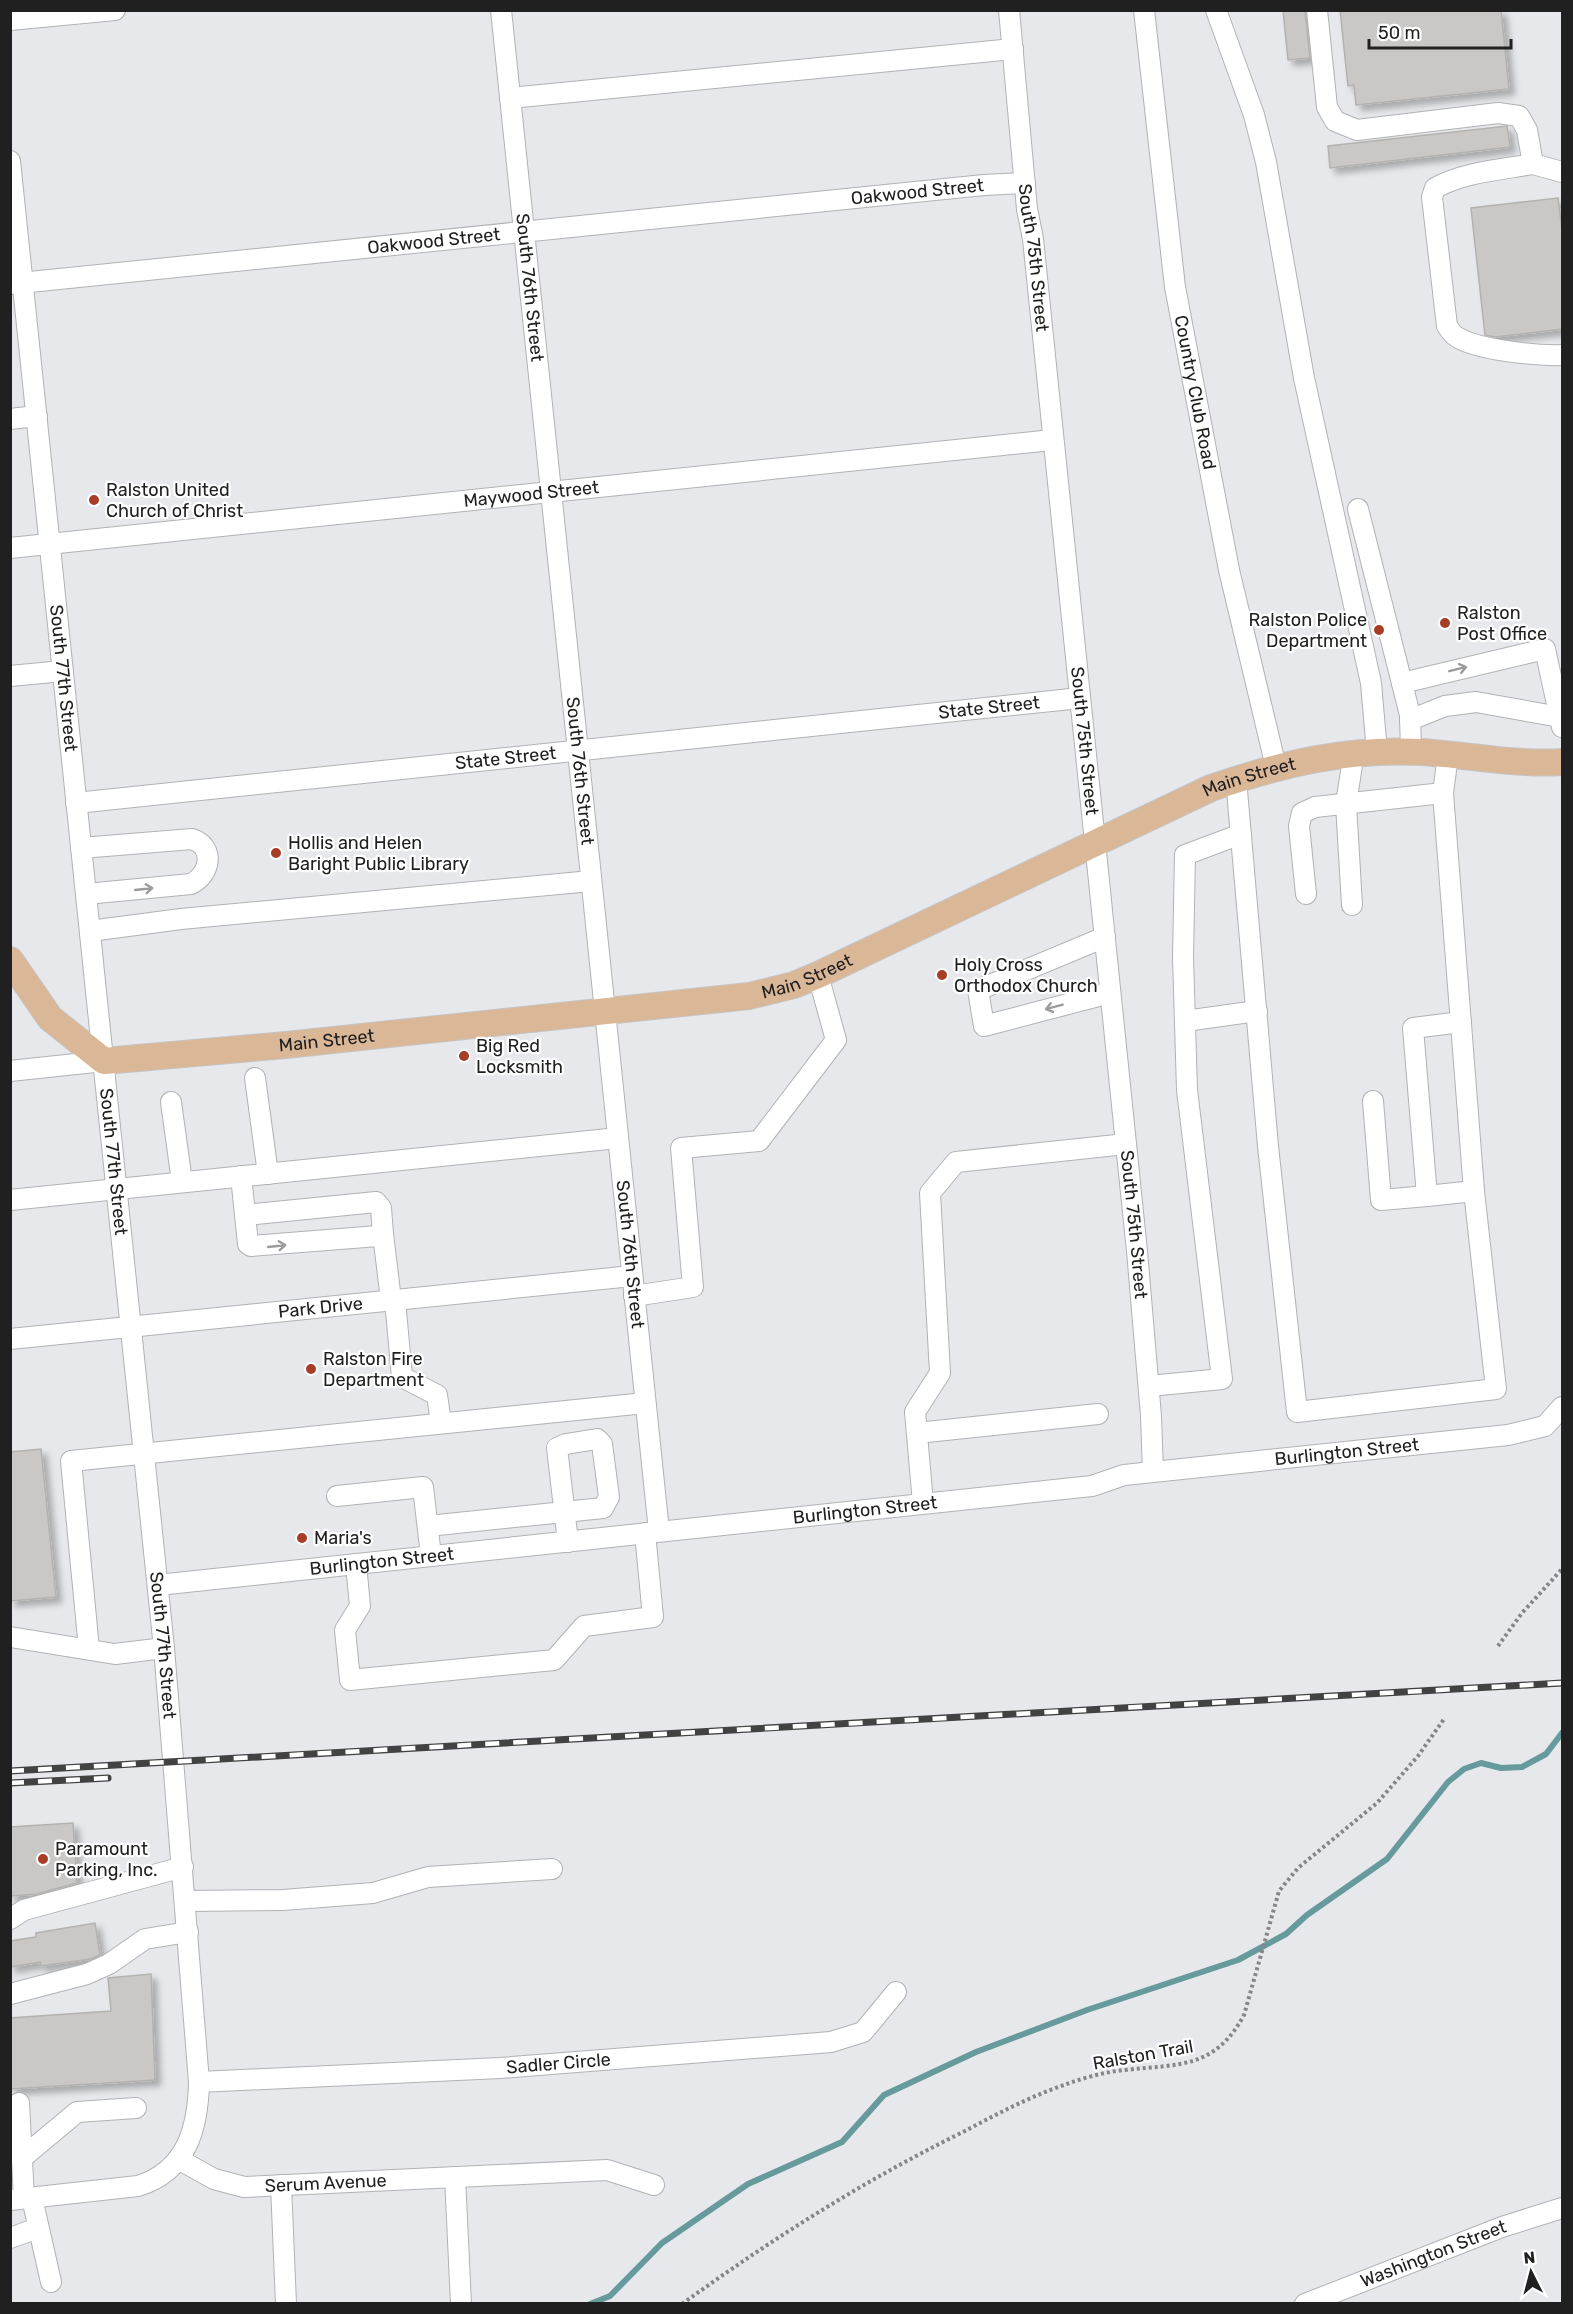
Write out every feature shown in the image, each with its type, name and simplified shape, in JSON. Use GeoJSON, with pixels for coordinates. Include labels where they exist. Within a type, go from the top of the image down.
{"type":"FeatureCollection","features":[{"type":"Feature","properties":{"kind":"main road","name":"Main Street"},"geometry":{"type":"LineString","coordinates":[[104,1061],[749,996],[794,985],[818,975],[1211,789],[1276,767],[1366,752],[1411,752],[1563,762]]}},
{"type":"Feature","properties":{"kind":"main road"},"geometry":{"type":"LineString","coordinates":[[10,960],[50,1018],[104,1061]]}},
{"type":"Feature","properties":{"kind":"street"},"geometry":{"type":"LineString","coordinates":[[10,21],[115,10]]}},
{"type":"Feature","properties":{"kind":"street","name":"South 76th Street"},"geometry":{"type":"LineString","coordinates":[[356,1564],[360,1605],[345,1630],[350,1680],[554,1660],[584,1626],[653,1617],[652,1532],[645,1403],[501,10]]}},
{"type":"Feature","properties":{"kind":"street","name":"South 75th Street"},"geometry":{"type":"LineString","coordinates":[[1009,10],[1025,183],[1033,239],[1126,1144],[1149,1386],[1153,1472]]}},
{"type":"Feature","properties":{"kind":"street","name":"Country Club Road"},"geometry":{"type":"LineString","coordinates":[[1144,10],[1175,287],[1229,570],[1276,767]]}},
{"type":"Feature","properties":{"kind":"street"},"geometry":{"type":"LineString","coordinates":[[1216,10],[1254,115],[1266,162],[1306,388],[1371,683],[1366,752],[1346,804],[1352,905]]}},
{"type":"Feature","properties":{"kind":"street"},"geometry":{"type":"LineString","coordinates":[[1317,10],[1327,107],[1335,121],[1358,130],[1498,113],[1519,116],[1527,130],[1533,164]]}},
{"type":"Feature","properties":{"kind":"street"},"geometry":{"type":"LineString","coordinates":[[510,98],[1013,49]]}},
{"type":"Feature","properties":{"kind":"street","name":"South 77th Street"},"geometry":{"type":"LineString","coordinates":[[10,162],[17,283],[37,416],[104,1061],[115,1189],[158,1585],[186,1902],[200,2082],[195,2128],[178,2159]]}},
{"type":"Feature","properties":{"kind":"street"},"geometry":{"type":"LineString","coordinates":[[1563,172],[1533,164],[1475,173],[1452,179],[1435,188],[1432,197],[1448,327],[1457,337],[1472,342],[1533,356],[1563,355]]}},
{"type":"Feature","properties":{"kind":"street","name":"Oakwood Street"},"geometry":{"type":"LineString","coordinates":[[17,283],[984,185],[1025,183]]}},
{"type":"Feature","properties":{"kind":"street"},"geometry":{"type":"LineString","coordinates":[[10,419],[37,416]]}},
{"type":"Feature","properties":{"kind":"street","name":"Maywood Street"},"geometry":{"type":"LineString","coordinates":[[10,548],[1052,440]]}},
{"type":"Feature","properties":{"kind":"street"},"geometry":{"type":"LineString","coordinates":[[1358,509],[1402,683],[1410,720],[1411,752]]}},
{"type":"Feature","properties":{"kind":"street"},"geometry":{"type":"LineString","coordinates":[[1402,683],[1545,649],[1561,722],[1476,702],[1445,706],[1410,720]]}},
{"type":"Feature","properties":{"kind":"street"},"geometry":{"type":"LineString","coordinates":[[10,676],[63,671]]}},
{"type":"Feature","properties":{"kind":"street","name":"State Street"},"geometry":{"type":"LineString","coordinates":[[76,803],[1080,698]]}},
{"type":"Feature","properties":{"kind":"street"},"geometry":{"type":"LineString","coordinates":[[1236,780],[1268,1146],[1297,1412],[1496,1389],[1474,1191],[1443,792],[1448,755]]}},
{"type":"Feature","properties":{"kind":"street"},"geometry":{"type":"LineString","coordinates":[[1306,894],[1299,826],[1302,813],[1315,807],[1443,792]]}},
{"type":"Feature","properties":{"kind":"street"},"geometry":{"type":"LineString","coordinates":[[1149,1386],[1222,1379],[1187,1090],[1185,855],[1241,834]]}},
{"type":"Feature","properties":{"kind":"street"},"geometry":{"type":"LineString","coordinates":[[81,848],[192,839],[200,842],[207,850],[208,864],[202,879],[191,884],[86,894]]}},
{"type":"Feature","properties":{"kind":"street"},"geometry":{"type":"LineString","coordinates":[[90,931],[180,919],[591,881]]}},
{"type":"Feature","properties":{"kind":"street"},"geometry":{"type":"LineString","coordinates":[[1104,937],[978,990],[984,1026],[1110,993]]}},
{"type":"Feature","properties":{"kind":"street"},"geometry":{"type":"LineString","coordinates":[[634,1296],[693,1287],[681,1148],[759,1141],[836,1040],[818,975]]}},
{"type":"Feature","properties":{"kind":"street"},"geometry":{"type":"LineString","coordinates":[[1185,1021],[1257,1011]]}},
{"type":"Feature","properties":{"kind":"street"},"geometry":{"type":"LineString","coordinates":[[1427,1197],[1413,1028],[1461,1022]]}},
{"type":"Feature","properties":{"kind":"street","name":"Main Street"},"geometry":{"type":"LineString","coordinates":[[10,1071],[104,1061]]}},
{"type":"Feature","properties":{"kind":"street"},"geometry":{"type":"LineString","coordinates":[[255,1078],[268,1174]]}},
{"type":"Feature","properties":{"kind":"street"},"geometry":{"type":"LineString","coordinates":[[1373,1101],[1381,1200],[1474,1191]]}},
{"type":"Feature","properties":{"kind":"street"},"geometry":{"type":"LineString","coordinates":[[171,1102],[182,1182]]}},
{"type":"Feature","properties":{"kind":"street"},"geometry":{"type":"LineString","coordinates":[[10,1200],[618,1138]]}},
{"type":"Feature","properties":{"kind":"street"},"geometry":{"type":"LineString","coordinates":[[923,1503],[915,1412],[940,1373],[930,1193],[956,1162],[1126,1144]]}},
{"type":"Feature","properties":{"kind":"street"},"geometry":{"type":"LineString","coordinates":[[241,1176],[248,1244],[257,1248],[383,1234]]}},
{"type":"Feature","properties":{"kind":"street"},"geometry":{"type":"LineString","coordinates":[[245,1215],[376,1202],[381,1208],[402,1377],[437,1395],[441,1423]]}},
{"type":"Feature","properties":{"kind":"street","name":"Park Drive"},"geometry":{"type":"LineString","coordinates":[[10,1339],[632,1276]]}},
{"type":"Feature","properties":{"kind":"street"},"geometry":{"type":"LineString","coordinates":[[89,1649],[71,1461],[645,1403]]}},
{"type":"Feature","properties":{"kind":"street","name":"Burlington Street"},"geometry":{"type":"LineString","coordinates":[[158,1585],[1092,1486],[1124,1474],[1508,1435],[1545,1426],[1563,1407]]}},
{"type":"Feature","properties":{"kind":"street"},"geometry":{"type":"LineString","coordinates":[[917,1433],[1098,1414]]}},
{"type":"Feature","properties":{"kind":"street"},"geometry":{"type":"LineString","coordinates":[[336,1496],[423,1487],[431,1556]]}},
{"type":"Feature","properties":{"kind":"street"},"geometry":{"type":"LineString","coordinates":[[428,1526],[565,1513],[568,1542]]}},
{"type":"Feature","properties":{"kind":"street"},"geometry":{"type":"LineString","coordinates":[[10,1637],[115,1654],[164,1648]]}},
{"type":"Feature","properties":{"kind":"street"},"geometry":{"type":"LineString","coordinates":[[10,1918],[24,1911],[183,1867]]}},
{"type":"Feature","properties":{"kind":"street"},"geometry":{"type":"LineString","coordinates":[[186,1902],[283,1900],[373,1893],[428,1877],[552,1869]]}},
{"type":"Feature","properties":{"kind":"street"},"geometry":{"type":"LineString","coordinates":[[10,1994],[87,1974],[109,1964],[145,1939],[188,1932]]}},
{"type":"Feature","properties":{"kind":"street","name":"Sadler Circle"},"geometry":{"type":"LineString","coordinates":[[200,2082],[500,2068],[831,2043],[863,2032],[896,1992]]}},
{"type":"Feature","properties":{"kind":"street"},"geometry":{"type":"LineString","coordinates":[[19,2103],[16,2152],[22,2199],[38,2228],[51,2282]]}},
{"type":"Feature","properties":{"kind":"street"},"geometry":{"type":"LineString","coordinates":[[16,2152],[77,2112],[136,2108]]}},
{"type":"Feature","properties":{"kind":"street"},"geometry":{"type":"LineString","coordinates":[[22,2199],[138,2186],[152,2181],[167,2171],[178,2159]]}},
{"type":"Feature","properties":{"kind":"street","name":"Serum Avenue"},"geometry":{"type":"LineString","coordinates":[[178,2159],[224,2183],[244,2187],[607,2170],[654,2185]]}},
{"type":"Feature","properties":{"kind":"street"},"geometry":{"type":"LineString","coordinates":[[455,2177],[461,2304]]}},
{"type":"Feature","properties":{"kind":"street"},"geometry":{"type":"LineString","coordinates":[[281,2186],[286,2304]]}},
{"type":"Feature","properties":{"kind":"street","name":"Washington Street"},"geometry":{"type":"LineString","coordinates":[[1305,2304],[1502,2227],[1563,2208]]}},
{"type":"Feature","properties":{"kind":"street"},"geometry":{"type":"LineString","coordinates":[[10,2238],[38,2228]]}},
{"type":"Feature","properties":{"kind":"path"},"geometry":{"type":"LineString","coordinates":[[1498,1646],[1522,1613],[1563,1569]]}},
{"type":"Feature","properties":{"kind":"path","name":"Ralston Trail"},"geometry":{"type":"LineString","coordinates":[[682,2304],[812,2215],[873,2178],[1014,2106],[1049,2090],[1104,2073],[1190,2064],[1218,2050],[1238,2027],[1250,1997],[1279,1891],[1298,1868],[1377,1803],[1418,1756],[1444,1719]]}},
{"type":"Feature","properties":{"kind":"building"},"geometry":{"type":"Polygon","coordinates":[[[1283,10],[1305,10],[1310,58],[1288,60],[1283,10]]]}},
{"type":"Feature","properties":{"kind":"building"},"geometry":{"type":"Polygon","coordinates":[[[1340,10],[1501,10],[1509,89],[1356,105],[1354,85],[1348,86],[1340,10]]]}},
{"type":"Feature","properties":{"kind":"building"},"geometry":{"type":"Polygon","coordinates":[[[1507,126],[1510,147],[1330,168],[1328,146],[1507,126]]]}},
{"type":"Feature","properties":{"kind":"building"},"geometry":{"type":"Polygon","coordinates":[[[1558,198],[1563,238],[1563,329],[1495,337],[1485,335],[1471,208],[1558,198]]]}},
{"type":"Feature","properties":{"kind":"building"},"geometry":{"type":"Polygon","coordinates":[[[41,1449],[56,1597],[10,1601],[10,1452],[41,1449]]]}},
{"type":"Feature","properties":{"kind":"building","name":"Paramount Parking, Inc."},"geometry":{"type":"Polygon","coordinates":[[[73,1823],[77,1883],[37,1894],[10,1896],[10,1827],[73,1823]]]}},
{"type":"Feature","properties":{"kind":"building"},"geometry":{"type":"Polygon","coordinates":[[[95,1923],[100,1955],[91,1959],[41,1966],[40,1962],[10,1967],[10,1941],[36,1937],[36,1933],[95,1923]]]}},
{"type":"Feature","properties":{"kind":"building"},"geometry":{"type":"Polygon","coordinates":[[[151,1974],[155,2080],[10,2089],[10,2018],[111,2011],[108,1978],[151,1974]]]}},
{"type":"Feature","properties":{"kind":"waterway"},"geometry":{"type":"LineString","coordinates":[[590,2304],[610,2296],[662,2243],[748,2184],[842,2142],[884,2095],[976,2052],[1087,2010],[1238,1960],[1286,1934],[1307,1915],[1387,1859],[1448,1782],[1464,1769],[1481,1763],[1501,1768],[1522,1767],[1546,1754],[1562,1733]]}},
{"type":"Feature","properties":{"kind":"railway"},"geometry":{"type":"LineString","coordinates":[[10,1771],[1562,1683]]}},
{"type":"Feature","properties":{"kind":"railway"},"geometry":{"type":"LineString","coordinates":[[10,1783],[108,1778]]}},
{"type":"Feature","properties":{"kind":"place","name":"Ralston United Church of Christ"},"geometry":{"type":"Point","coordinates":[94,500]}},
{"type":"Feature","properties":{"kind":"place","name":"Ralston Post Office"},"geometry":{"type":"Point","coordinates":[1445,623]}},
{"type":"Feature","properties":{"kind":"place","name":"Ralston Police Department"},"geometry":{"type":"Point","coordinates":[1379,630]}},
{"type":"Feature","properties":{"kind":"place","name":"Hollis and Helen Baright Public Library"},"geometry":{"type":"Point","coordinates":[276,853]}},
{"type":"Feature","properties":{"kind":"place","name":"Holy Cross Orthodox Church"},"geometry":{"type":"Point","coordinates":[942,975]}},
{"type":"Feature","properties":{"kind":"place","name":"Big Red Locksmith"},"geometry":{"type":"Point","coordinates":[464,1056]}},
{"type":"Feature","properties":{"kind":"place","name":"Ralston Fire Department"},"geometry":{"type":"Point","coordinates":[311,1369]}},
{"type":"Feature","properties":{"kind":"place","name":"Maria's"},"geometry":{"type":"Point","coordinates":[302,1538]}},
{"type":"Feature","properties":{"kind":"place","name":"Paramount Parking, Inc."},"geometry":{"type":"Point","coordinates":[43,1859]}}]}
